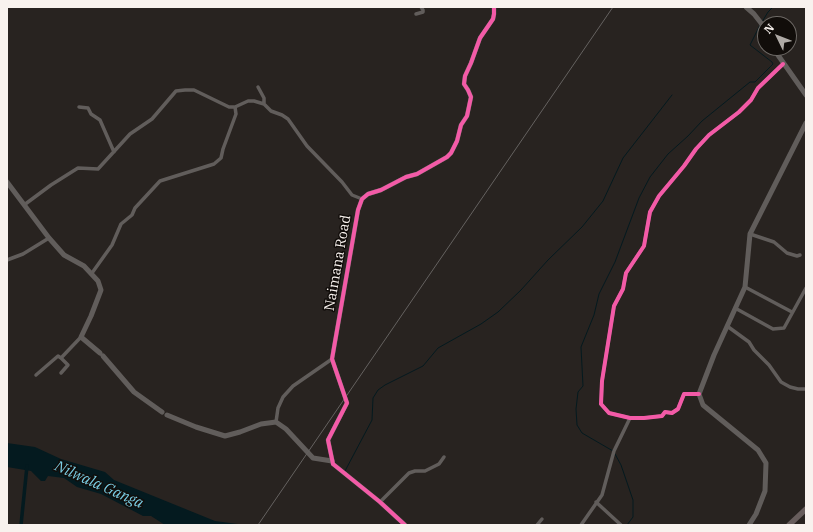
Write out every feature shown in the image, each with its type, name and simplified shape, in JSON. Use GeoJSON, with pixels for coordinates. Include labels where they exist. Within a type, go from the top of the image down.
{"type":"FeatureCollection","features":[{"type":"Feature","properties":{"kind":"main road"},"geometry":{"type":"LineString","coordinates":[[746,7],[757,18]]}},
{"type":"Feature","properties":{"kind":"main road"},"geometry":{"type":"LineString","coordinates":[[778,56],[806,95]]}},
{"type":"Feature","properties":{"kind":"main road"},"geometry":{"type":"LineString","coordinates":[[749,525],[756,514],[765,491],[766,463],[758,450],[703,405],[699,394],[745,287],[750,234],[804,132],[806,123]]}},
{"type":"Feature","properties":{"kind":"main road"},"geometry":{"type":"LineString","coordinates":[[7,182],[64,255],[84,266],[98,281],[101,290],[81,337],[102,355],[134,392],[164,413],[196,427],[225,436],[261,424],[276,422],[286,429],[313,458],[332,461]]}},
{"type":"Feature","properties":{"kind":"main road"},"geometry":{"type":"LineString","coordinates":[[791,524],[806,509]]}},
{"type":"Feature","properties":{"kind":"street"},"geometry":{"type":"LineString","coordinates":[[416,14],[423,12],[421,7]]}},
{"type":"Feature","properties":{"kind":"street","name":"Naimana Road"},"geometry":{"type":"LineString","coordinates":[[332,461],[328,440],[347,403],[332,359],[358,210],[362,199],[368,194],[381,190],[406,177],[417,174],[447,157],[451,153],[457,141],[461,126],[467,116],[471,96],[464,84],[465,76],[480,38],[493,19],[494,7]]}},
{"type":"Feature","properties":{"kind":"street"},"geometry":{"type":"LineString","coordinates":[[699,394],[684,394],[678,408],[672,413],[665,412],[662,416],[644,418],[630,418],[610,412],[601,404],[602,381],[614,306],[622,289],[626,273],[644,246],[650,212],[659,196],[709,135],[743,108],[751,100],[758,88],[784,64]]}},
{"type":"Feature","properties":{"kind":"street"},"geometry":{"type":"LineString","coordinates":[[258,87],[264,98],[264,104]]}},
{"type":"Feature","properties":{"kind":"street"},"geometry":{"type":"LineString","coordinates":[[24,205],[51,185],[78,168],[98,169],[130,134],[152,119],[176,91],[185,90],[194,90],[229,107],[236,107],[248,101],[254,101],[264,104],[271,111],[282,115],[288,119],[307,146],[342,182],[352,195],[362,199]]}},
{"type":"Feature","properties":{"kind":"street"},"geometry":{"type":"LineString","coordinates":[[79,107],[88,108],[91,114],[100,120],[114,152]]}},
{"type":"Feature","properties":{"kind":"street"},"geometry":{"type":"LineString","coordinates":[[92,273],[112,246],[120,224],[132,215],[135,208],[160,181],[214,164],[221,158],[236,114],[236,107]]}},
{"type":"Feature","properties":{"kind":"street"},"geometry":{"type":"LineString","coordinates":[[750,234],[774,242],[787,253],[797,256],[800,254]]}},
{"type":"Feature","properties":{"kind":"street"},"geometry":{"type":"LineString","coordinates":[[7,260],[23,254],[50,238]]}},
{"type":"Feature","properties":{"kind":"street"},"geometry":{"type":"LineString","coordinates":[[745,287],[792,312]]}},
{"type":"Feature","properties":{"kind":"street"},"geometry":{"type":"LineString","coordinates":[[735,308],[773,329],[784,328],[806,288]]}},
{"type":"Feature","properties":{"kind":"street"},"geometry":{"type":"LineString","coordinates":[[727,326],[749,342],[754,350],[769,365],[781,382],[790,387],[806,389]]}},
{"type":"Feature","properties":{"kind":"street"},"geometry":{"type":"LineString","coordinates":[[61,358],[81,337]]}},
{"type":"Feature","properties":{"kind":"street"},"geometry":{"type":"LineString","coordinates":[[36,375],[58,356],[68,365],[61,373]]}},
{"type":"Feature","properties":{"kind":"street"},"geometry":{"type":"LineString","coordinates":[[276,422],[278,408],[283,397],[292,386],[332,359]]}},
{"type":"Feature","properties":{"kind":"street"},"geometry":{"type":"LineString","coordinates":[[581,525],[602,495],[614,451],[630,418]]}},
{"type":"Feature","properties":{"kind":"street"},"geometry":{"type":"LineString","coordinates":[[380,502],[409,473],[415,470],[425,471],[439,464],[444,457]]}},
{"type":"Feature","properties":{"kind":"street"},"geometry":{"type":"LineString","coordinates":[[332,461],[333,464],[406,525]]}},
{"type":"Feature","properties":{"kind":"street"},"geometry":{"type":"LineString","coordinates":[[596,502],[621,525]]}},
{"type":"Feature","properties":{"kind":"street"},"geometry":{"type":"LineString","coordinates":[[537,525],[542,519]]}},
{"type":"Feature","properties":{"kind":"water","name":"Nilwala Ganga"},"geometry":{"type":"Polygon","coordinates":[[[7,443],[35,447],[61,459],[105,472],[114,480],[215,521],[245,525],[165,525],[151,516],[143,516],[101,494],[77,487],[64,478],[48,476],[45,481],[41,481],[31,471],[7,467],[7,443]]]}},
{"type":"Feature","properties":{"kind":"waterway"},"geometry":{"type":"LineString","coordinates":[[766,16],[773,7]]}},
{"type":"Feature","properties":{"kind":"waterway"},"geometry":{"type":"LineString","coordinates":[[757,31],[750,45],[757,50]]}},
{"type":"Feature","properties":{"kind":"waterway"},"geometry":{"type":"LineString","coordinates":[[613,451],[582,433],[577,425],[576,409],[578,392],[583,386],[581,347],[594,315],[599,294],[615,262],[639,198],[650,177],[668,154],[702,121],[750,82],[755,82],[773,64],[764,56]]}},
{"type":"Feature","properties":{"kind":"waterway"},"geometry":{"type":"LineString","coordinates":[[345,471],[372,420],[373,398],[378,390],[423,366],[438,348],[481,324],[498,312],[521,290],[548,260],[582,227],[603,201],[623,158],[672,95]]}},
{"type":"Feature","properties":{"kind":"waterway"},"geometry":{"type":"LineString","coordinates":[[615,454],[621,465],[633,500],[633,517],[627,525]]}},
{"type":"Feature","properties":{"kind":"waterway"},"geometry":{"type":"LineString","coordinates":[[21,525],[27,466]]}},
{"type":"Feature","properties":{"kind":"railway"},"geometry":{"type":"LineString","coordinates":[[258,525],[613,7]]}},
{"type":"Feature","properties":{"kind":"cycle path"},"geometry":{"type":"LineString","coordinates":[[405,525],[380,502],[333,464],[328,440],[347,403],[332,359],[358,210],[362,199],[368,194],[381,190],[406,177],[417,174],[447,157],[451,153],[457,141],[461,125],[467,116],[471,97],[464,84],[465,76],[480,38],[493,19],[494,7]]}},
{"type":"Feature","properties":{"kind":"cycle path"},"geometry":{"type":"LineString","coordinates":[[699,394],[684,394],[678,409],[672,413],[665,412],[662,416],[630,418],[609,413],[601,404],[602,381],[614,306],[623,289],[626,273],[644,246],[650,212],[659,196],[709,135],[739,112],[751,100],[758,88],[783,64]]}}]}
